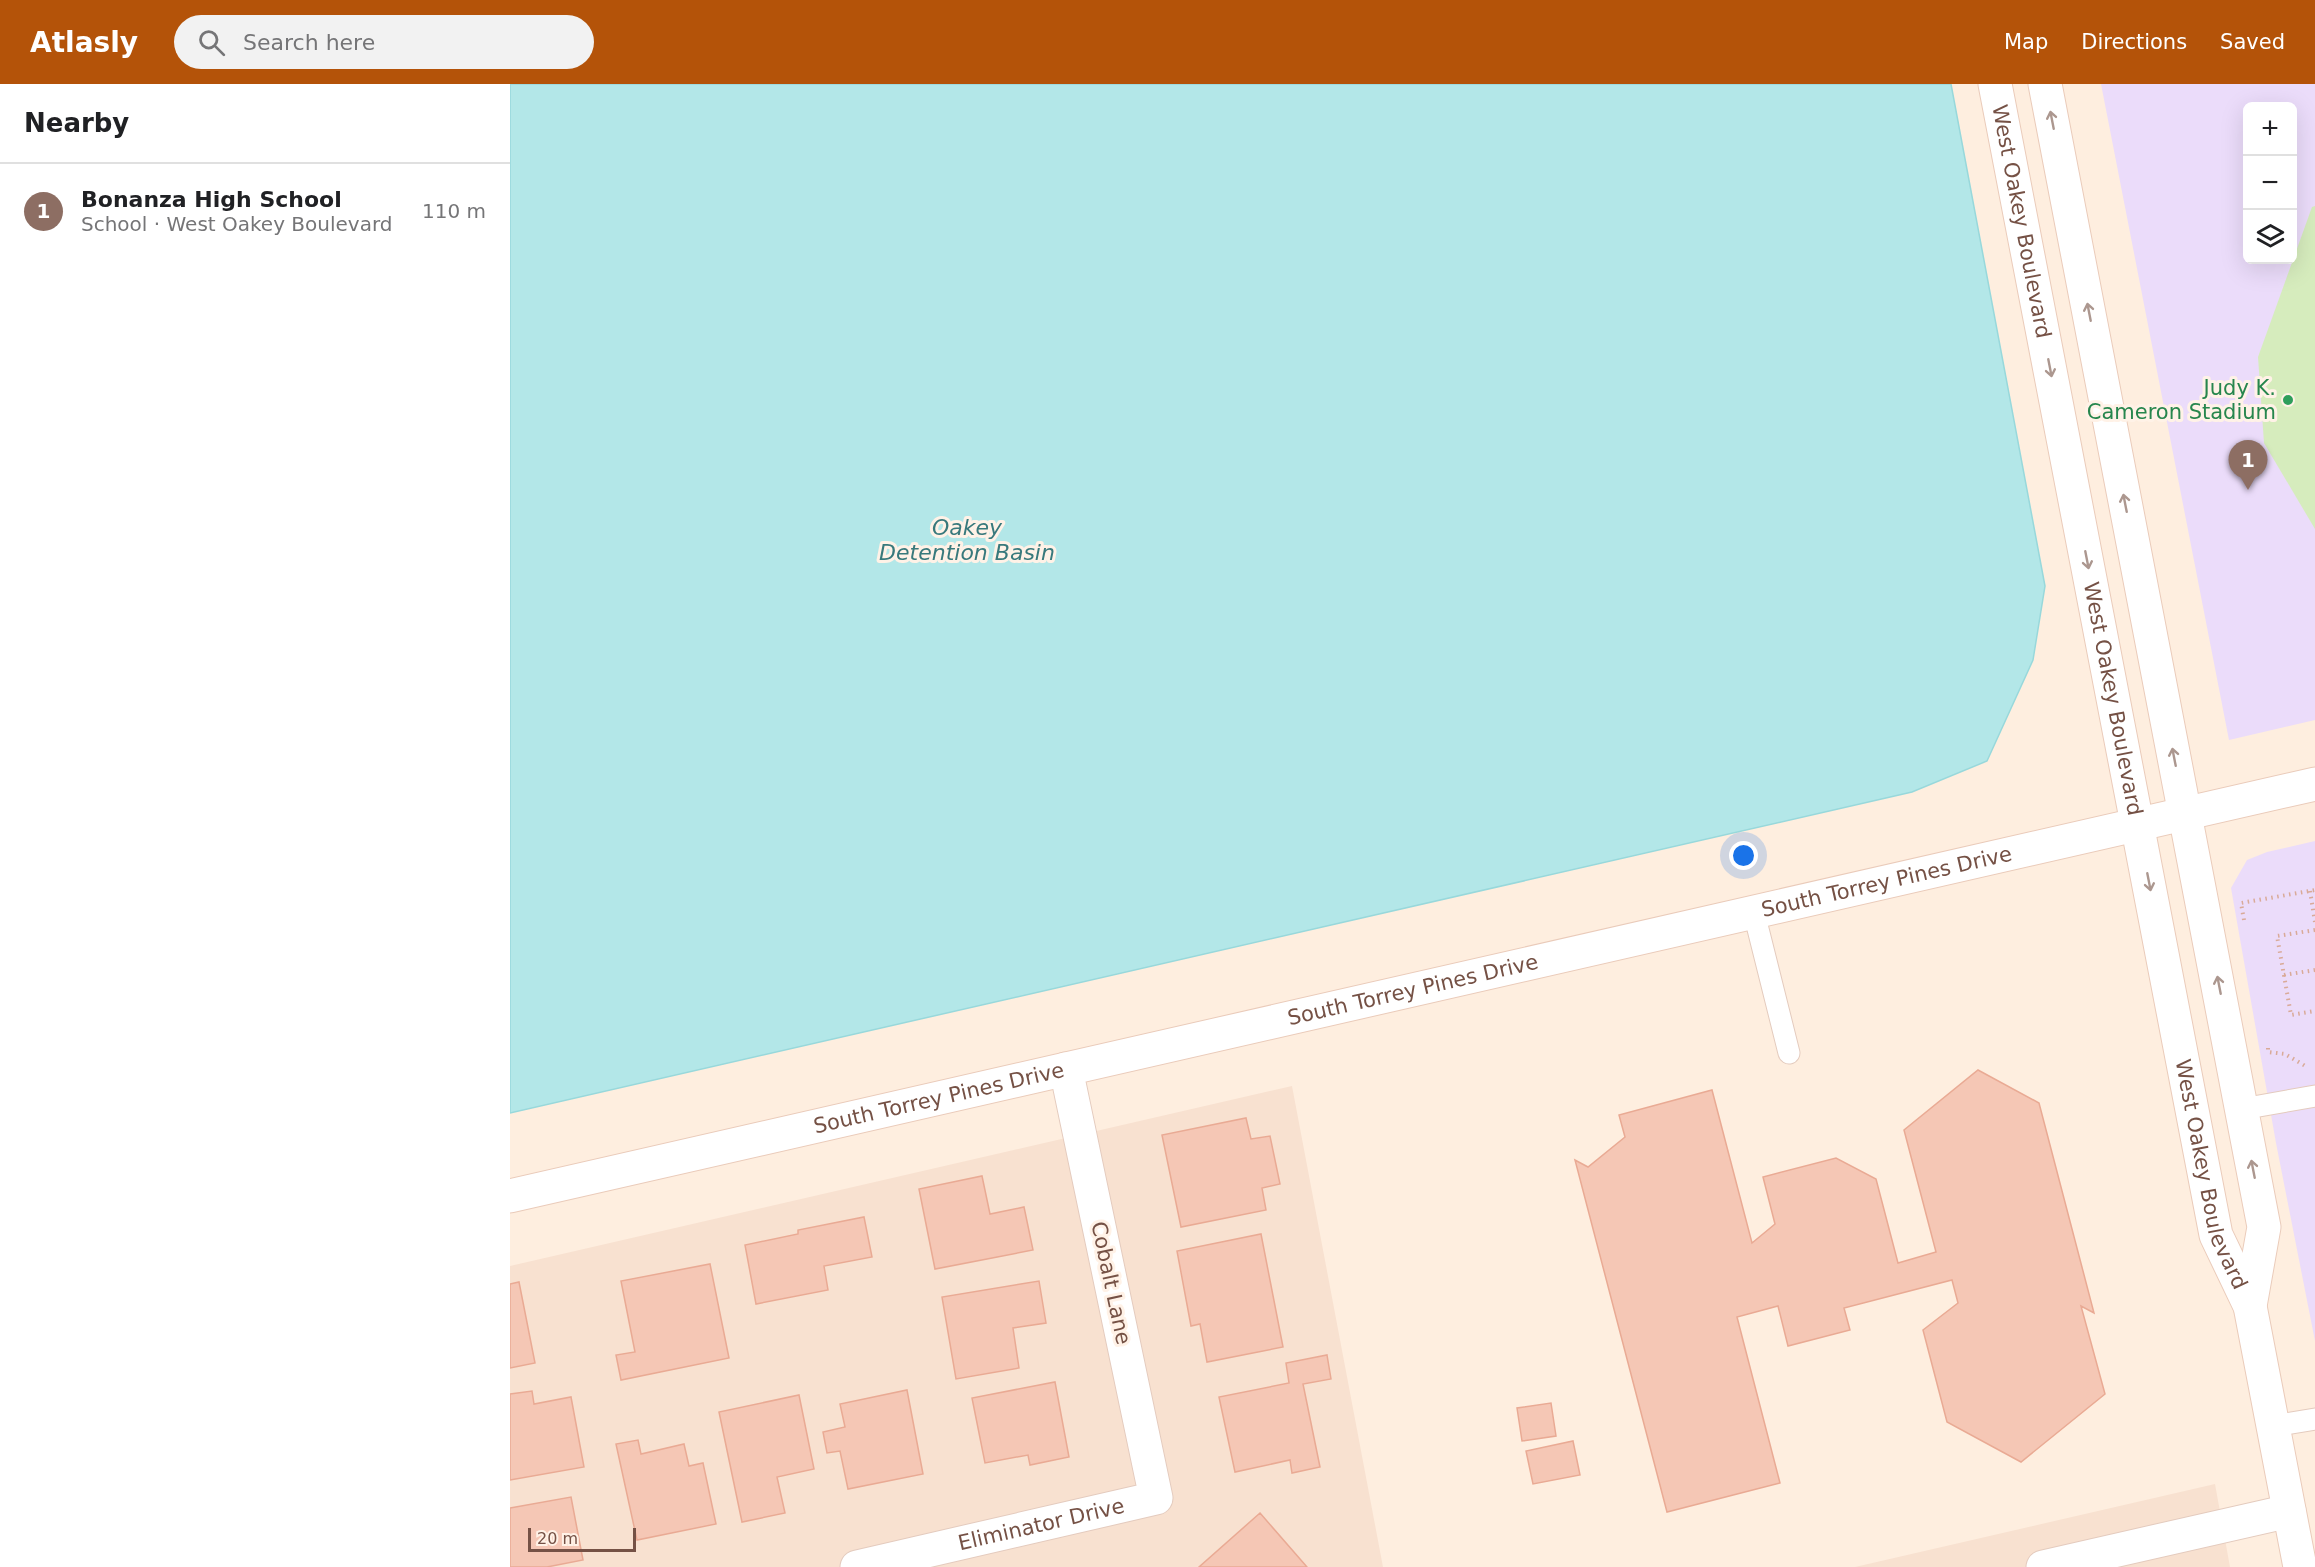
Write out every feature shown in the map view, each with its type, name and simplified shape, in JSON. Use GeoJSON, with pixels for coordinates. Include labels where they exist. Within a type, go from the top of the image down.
{"type":"FeatureCollection","features":[{"type":"Feature","properties":{"kind":"main road","name":"West Oakey Boulevard"},"geometry":{"type":"LineString","coordinates":[[1995,84],[2216,1235],[2250,1306],[2300,1567]]}},
{"type":"Feature","properties":{"kind":"main road","name":"West Oakey Boulevard"},"geometry":{"type":"LineString","coordinates":[[2045,84],[2264,1227],[2250,1306]]}},
{"type":"Feature","properties":{"kind":"main road","name":"South Torrey Pines Drive"},"geometry":{"type":"LineString","coordinates":[[510,1196],[2315,784]]}},
{"type":"Feature","properties":{"kind":"main road","name":"Cobalt Lane"},"geometry":{"type":"LineString","coordinates":[[1066,1069],[1156,1498]]}},
{"type":"Feature","properties":{"kind":"main road"},"geometry":{"type":"LineString","coordinates":[[2193,1119],[2242,1109]]}},
{"type":"Feature","properties":{"kind":"main road","name":"Eliminator Drive"},"geometry":{"type":"LineString","coordinates":[[857,1567],[1156,1498]]}},
{"type":"Feature","properties":{"kind":"main road"},"geometry":{"type":"LineString","coordinates":[[2043,1567],[2289,1510]]}},
{"type":"Feature","properties":{"kind":"lane"},"geometry":{"type":"LineString","coordinates":[[1754,913],[1789,1053]]}},
{"type":"Feature","properties":{"kind":"lane"},"geometry":{"type":"LineString","coordinates":[[2242,1109],[2315,1096]]}},
{"type":"Feature","properties":{"kind":"lane"},"geometry":{"type":"LineString","coordinates":[[2273,1426],[2315,1419]]}},
{"type":"Feature","properties":{"kind":"path"},"geometry":{"type":"LineString","coordinates":[[2245,926],[2241,903],[2312,891],[2315,922]]}},
{"type":"Feature","properties":{"kind":"path"},"geometry":{"type":"LineString","coordinates":[[2315,930],[2277,936],[2291,1015],[2315,1011]]}},
{"type":"Feature","properties":{"kind":"path"},"geometry":{"type":"LineString","coordinates":[[2284,975],[2315,970]]}},
{"type":"Feature","properties":{"kind":"path"},"geometry":{"type":"LineString","coordinates":[[2266,1041],[2268,1052],[2284,1054],[2315,1072]]}},
{"type":"Feature","properties":{"kind":"shaded area"},"geometry":{"type":"Polygon","coordinates":[[[2101,84],[2315,84],[2315,720],[2229,740],[2101,84]]]}},
{"type":"Feature","properties":{"kind":"shaded area"},"geometry":{"type":"Polygon","coordinates":[[[2315,841],[2315,1341],[2276,1143],[2231,888],[2247,860],[2267,852],[2315,841]]]}},
{"type":"Feature","properties":{"kind":"shaded area"},"geometry":{"type":"Polygon","coordinates":[[[1292,1086],[1383,1567],[510,1567],[510,1266],[1292,1086]]]}},
{"type":"Feature","properties":{"kind":"shaded area"},"geometry":{"type":"Polygon","coordinates":[[[2215,1484],[2230,1567],[1855,1567],[2215,1484]]]}},
{"type":"Feature","properties":{"kind":"green space","name":"Judy K. Cameron Stadium"},"geometry":{"type":"Polygon","coordinates":[[[2315,206],[2315,529],[2264,443],[2258,357],[2291,264],[2297,264],[2297,249],[2312,207],[2315,206]]]}},
{"type":"Feature","properties":{"kind":"water","name":"Oakey Detention Basin"},"geometry":{"type":"Polygon","coordinates":[[[510,84],[1951,84],[2045,586],[2033,660],[1987,761],[1912,792],[510,1113],[510,84]]]}},
{"type":"Feature","properties":{"kind":"building"},"geometry":{"type":"Polygon","coordinates":[[[1978,1070],[2039,1103],[2094,1313],[2081,1306],[2105,1394],[2021,1462],[1947,1422],[1923,1330],[1958,1303],[1952,1280],[1844,1308],[1850,1330],[1788,1346],[1778,1306],[1737,1317],[1780,1483],[1667,1512],[1575,1160],[1588,1167],[1625,1137],[1619,1115],[1712,1090],[1752,1243],[1775,1224],[1763,1177],[1836,1158],[1876,1179],[1898,1263],[1936,1252],[1904,1130],[1978,1070]]]}},
{"type":"Feature","properties":{"kind":"building"},"geometry":{"type":"Polygon","coordinates":[[[1246,1118],[1251,1139],[1270,1136],[1280,1184],[1262,1188],[1266,1210],[1181,1227],[1162,1135],[1246,1118]]]}},
{"type":"Feature","properties":{"kind":"building"},"geometry":{"type":"Polygon","coordinates":[[[982,1176],[990,1214],[1024,1207],[1033,1250],[935,1269],[919,1189],[982,1176]]]}},
{"type":"Feature","properties":{"kind":"building"},"geometry":{"type":"Polygon","coordinates":[[[864,1217],[872,1257],[824,1266],[828,1290],[756,1304],[745,1245],[798,1234],[798,1230],[864,1217]]]}},
{"type":"Feature","properties":{"kind":"building"},"geometry":{"type":"Polygon","coordinates":[[[1261,1234],[1283,1347],[1207,1362],[1200,1324],[1191,1326],[1177,1251],[1261,1234]]]}},
{"type":"Feature","properties":{"kind":"building"},"geometry":{"type":"Polygon","coordinates":[[[710,1264],[729,1358],[621,1380],[616,1355],[635,1352],[621,1281],[710,1264]]]}},
{"type":"Feature","properties":{"kind":"building"},"geometry":{"type":"Polygon","coordinates":[[[1039,1281],[1046,1323],[1013,1328],[1019,1368],[956,1379],[942,1297],[1039,1281]]]}},
{"type":"Feature","properties":{"kind":"building"},"geometry":{"type":"Polygon","coordinates":[[[519,1282],[535,1363],[510,1368],[510,1284],[519,1282]]]}},
{"type":"Feature","properties":{"kind":"building"},"geometry":{"type":"Polygon","coordinates":[[[1327,1355],[1331,1379],[1303,1384],[1320,1467],[1292,1473],[1290,1460],[1235,1472],[1219,1397],[1289,1383],[1286,1363],[1327,1355]]]}},
{"type":"Feature","properties":{"kind":"building"},"geometry":{"type":"Polygon","coordinates":[[[1055,1382],[1069,1457],[1030,1465],[1028,1455],[985,1463],[972,1398],[1055,1382]]]}},
{"type":"Feature","properties":{"kind":"building"},"geometry":{"type":"Polygon","coordinates":[[[907,1390],[923,1474],[848,1489],[840,1451],[827,1453],[823,1432],[845,1427],[840,1404],[907,1390]]]}},
{"type":"Feature","properties":{"kind":"building"},"geometry":{"type":"Polygon","coordinates":[[[532,1391],[534,1404],[571,1397],[584,1467],[510,1480],[510,1394],[532,1391]]]}},
{"type":"Feature","properties":{"kind":"building"},"geometry":{"type":"Polygon","coordinates":[[[799,1395],[814,1469],[777,1477],[785,1513],[742,1522],[719,1412],[799,1395]]]}},
{"type":"Feature","properties":{"kind":"building"},"geometry":{"type":"Polygon","coordinates":[[[1551,1403],[1556,1436],[1522,1441],[1517,1408],[1551,1403]]]}},
{"type":"Feature","properties":{"kind":"building"},"geometry":{"type":"Polygon","coordinates":[[[638,1440],[641,1454],[684,1444],[689,1466],[703,1463],[716,1524],[637,1540],[616,1444],[638,1440]]]}},
{"type":"Feature","properties":{"kind":"building"},"geometry":{"type":"Polygon","coordinates":[[[1573,1441],[1580,1475],[1533,1484],[1526,1451],[1573,1441]]]}},
{"type":"Feature","properties":{"kind":"building"},"geometry":{"type":"Polygon","coordinates":[[[571,1497],[583,1560],[547,1567],[510,1567],[510,1508],[571,1497]]]}},
{"type":"Feature","properties":{"kind":"building"},"geometry":{"type":"Polygon","coordinates":[[[1260,1513],[1307,1567],[1199,1567],[1260,1513]]]}},
{"type":"Feature","properties":{"kind":"place","name":"Judy K. Cameron Stadium"},"geometry":{"type":"Point","coordinates":[2288,400]}},
{"type":"Feature","properties":{"kind":"place","name":"Bonanza High School"},"geometry":{"type":"Point","coordinates":[2248,490]}}]}
